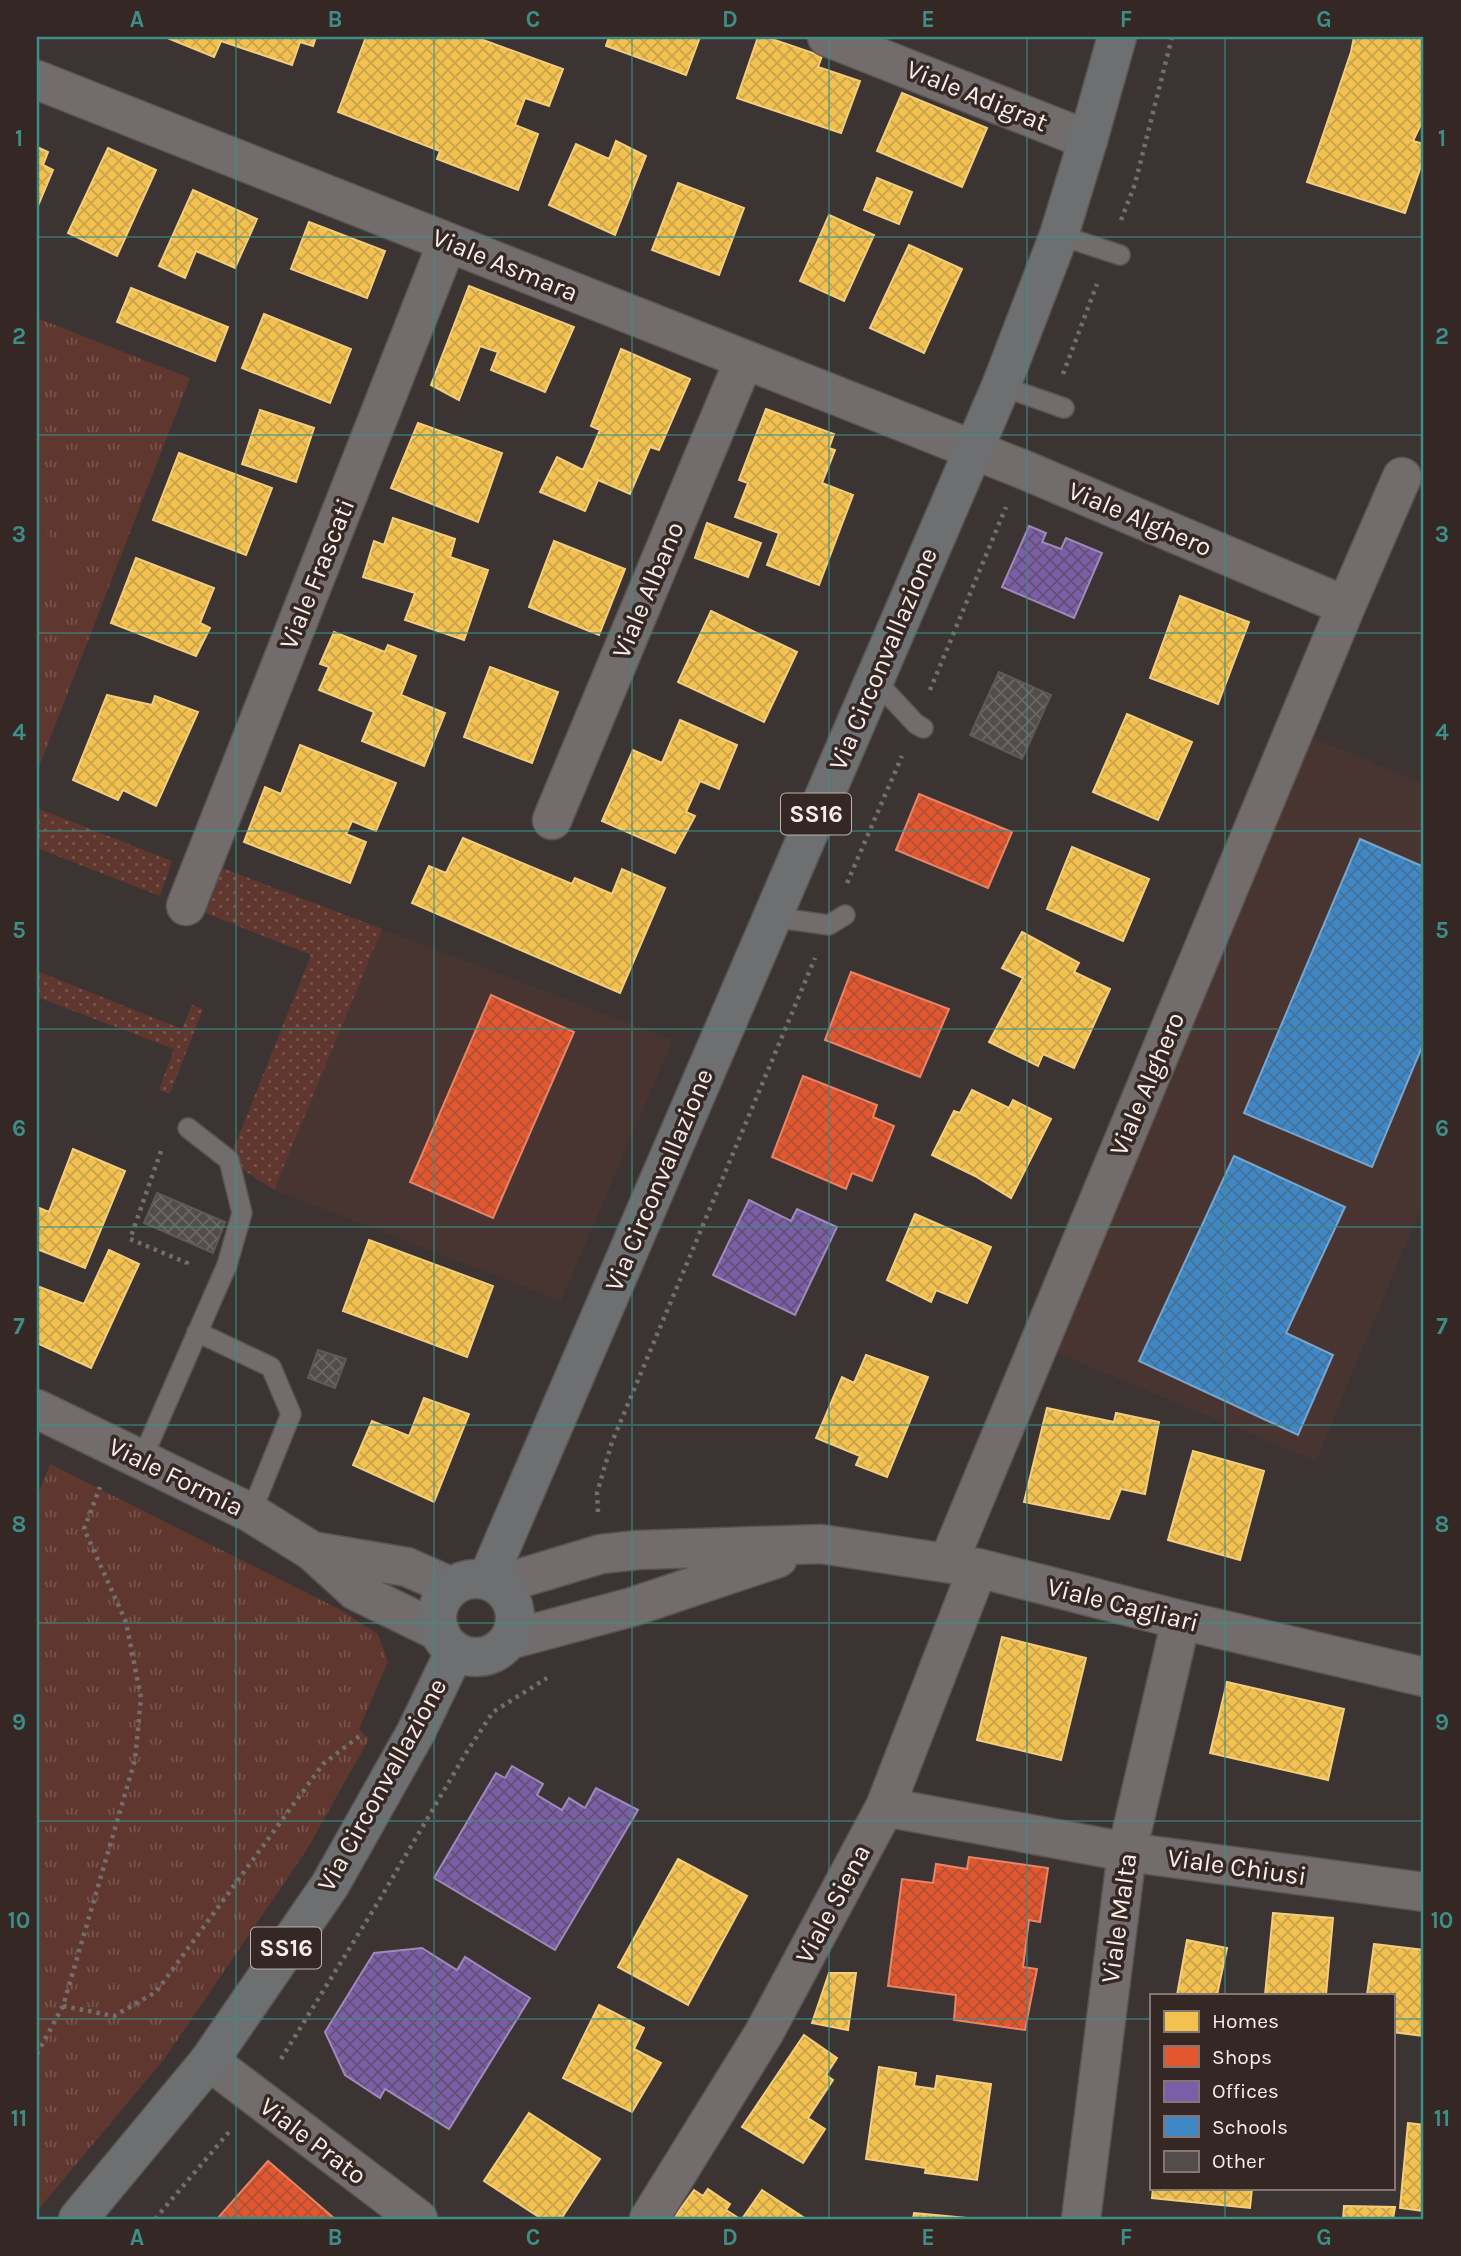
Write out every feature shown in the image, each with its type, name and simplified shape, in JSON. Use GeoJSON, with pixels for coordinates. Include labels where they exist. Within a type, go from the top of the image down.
{"type":"FeatureCollection","features":[{"type":"Feature","properties":{"kind":"main road","name":"Via Circonvallazione"},"geometry":{"type":"LineString","coordinates":[[509,1640],[501,1649],[490,1655],[466,1656],[447,1641],[437,1619],[438,1607],[479,1584],[772,917],[1001,386],[1059,235],[1116,37]]}},
{"type":"Feature","properties":{"kind":"main road"},"geometry":{"type":"LineString","coordinates":[[479,1584],[513,1604],[514,1628],[509,1640]]}},
{"type":"Feature","properties":{"kind":"main road","name":"Via Circonvallazione"},"geometry":{"type":"LineString","coordinates":[[78,2219],[209,2061],[330,1885],[416,1732],[447,1641]]}},
{"type":"Feature","properties":{"kind":"street","name":"Viale Adigrat"},"geometry":{"type":"LineString","coordinates":[[827,37],[1088,140]]}},
{"type":"Feature","properties":{"kind":"street","name":"Viale Asmara"},"geometry":{"type":"LineString","coordinates":[[37,80],[973,451]]}},
{"type":"Feature","properties":{"kind":"street","name":"Viale Frascati"},"geometry":{"type":"LineString","coordinates":[[186,906],[447,243]]}},
{"type":"Feature","properties":{"kind":"street","name":"Viale Albano"},"geometry":{"type":"LineString","coordinates":[[552,820],[744,360]]}},
{"type":"Feature","properties":{"kind":"street","name":"Viale Alghero"},"geometry":{"type":"LineString","coordinates":[[973,451],[1022,469],[1346,606]]}},
{"type":"Feature","properties":{"kind":"street","name":"Viale Alghero"},"geometry":{"type":"LineString","coordinates":[[963,1566],[1346,606],[1402,477]]}},
{"type":"Feature","properties":{"kind":"street","name":"Viale Formia"},"geometry":{"type":"LineString","coordinates":[[37,1409],[251,1513],[312,1551],[356,1591],[447,1641]]}},
{"type":"Feature","properties":{"kind":"street","name":"Viale Cagliari"},"geometry":{"type":"LineString","coordinates":[[509,1640],[632,1607],[821,1544]]}},
{"type":"Feature","properties":{"kind":"street","name":"Viale Cagliari"},"geometry":{"type":"LineString","coordinates":[[479,1584],[601,1554],[638,1550],[821,1544],[963,1566],[1424,1677]]}},
{"type":"Feature","properties":{"kind":"street","name":"Viale Formia"},"geometry":{"type":"LineString","coordinates":[[312,1551],[407,1567],[479,1584]]}},
{"type":"Feature","properties":{"kind":"street","name":"Viale Siena"},"geometry":{"type":"LineString","coordinates":[[649,2219],[764,2033],[885,1807],[963,1566]]}},
{"type":"Feature","properties":{"kind":"street","name":"Viale Malta"},"geometry":{"type":"LineString","coordinates":[[1081,2219],[1127,1852],[1181,1620]]}},
{"type":"Feature","properties":{"kind":"street","name":"Viale Chiusi"},"geometry":{"type":"LineString","coordinates":[[885,1807],[1127,1852],[1424,1892]]}},
{"type":"Feature","properties":{"kind":"street","name":"Viale Prato"},"geometry":{"type":"LineString","coordinates":[[209,2061],[418,2219]]}},
{"type":"Feature","properties":{"kind":"lane"},"geometry":{"type":"LineString","coordinates":[[1059,235],[1115,252]]}},
{"type":"Feature","properties":{"kind":"lane"},"geometry":{"type":"LineString","coordinates":[[1001,386],[1058,405]]}},
{"type":"Feature","properties":{"kind":"lane"},"geometry":{"type":"LineString","coordinates":[[874,678],[919,726]]}},
{"type":"Feature","properties":{"kind":"lane"},"geometry":{"type":"LineString","coordinates":[[772,917],[837,920]]}},
{"type":"Feature","properties":{"kind":"lane"},"geometry":{"type":"LineString","coordinates":[[128,1453],[153,1436],[227,1265],[242,1213],[229,1160],[188,1128]]}},
{"type":"Feature","properties":{"kind":"lane"},"geometry":{"type":"LineString","coordinates":[[197,1332],[271,1367],[291,1414],[251,1513]]}},
{"type":"Feature","properties":{"kind":"path"},"geometry":{"type":"LineString","coordinates":[[1058,405],[1115,252],[1172,37]]}},
{"type":"Feature","properties":{"kind":"path"},"geometry":{"type":"LineString","coordinates":[[601,1554],[597,1493],[612,1442],[919,726],[1022,469]]}},
{"type":"Feature","properties":{"kind":"path"},"geometry":{"type":"LineString","coordinates":[[164,1144],[131,1239],[187,1263],[184,1273]]}},
{"type":"Feature","properties":{"kind":"path"},"geometry":{"type":"LineString","coordinates":[[37,2054],[63,2006],[137,1748],[141,1698],[126,1622],[84,1529],[128,1453]]}},
{"type":"Feature","properties":{"kind":"path"},"geometry":{"type":"LineString","coordinates":[[155,2219],[257,2099],[493,1712],[548,1677]]}},
{"type":"Feature","properties":{"kind":"path"},"geometry":{"type":"LineString","coordinates":[[63,2006],[114,2016],[156,1992],[323,1764],[368,1729],[380,1713],[466,1753]]}},
{"type":"Feature","properties":{"kind":"shaded area"},"geometry":{"type":"Polygon","coordinates":[[[1311,737],[1424,784],[1424,1200],[1316,1461],[1057,1353],[1311,737]]]}},
{"type":"Feature","properties":{"kind":"shaded area"},"geometry":{"type":"Polygon","coordinates":[[[382,929],[673,1040],[561,1301],[274,1190],[382,929]]]}},
{"type":"Feature","properties":{"kind":"green space"},"geometry":{"type":"Polygon","coordinates":[[[37,318],[190,378],[37,772],[37,318]]]}},
{"type":"Feature","properties":{"kind":"green space"},"geometry":{"type":"Polygon","coordinates":[[[37,514],[69,579],[37,594],[37,514]]]}},
{"type":"Feature","properties":{"kind":"green space"},"geometry":{"type":"Polygon","coordinates":[[[37,808],[172,861],[160,896],[37,848],[37,808]]]}},
{"type":"Feature","properties":{"kind":"green space"},"geometry":{"type":"Polygon","coordinates":[[[220,867],[382,929],[274,1190],[229,1160],[311,955],[203,912],[220,867]]]}},
{"type":"Feature","properties":{"kind":"green space"},"geometry":{"type":"Polygon","coordinates":[[[37,971],[182,1029],[192,1005],[203,1009],[170,1094],[159,1090],[174,1049],[37,997],[37,971]]]}},
{"type":"Feature","properties":{"kind":"green space"},"geometry":{"type":"Polygon","coordinates":[[[50,1464],[341,1610],[378,1634],[388,1662],[359,1729],[369,1739],[306,1851],[165,2058],[37,2211],[37,1497],[50,1464]]]}},
{"type":"Feature","properties":{"kind":"building: Homes"},"geometry":{"type":"Polygon","coordinates":[[[165,37],[316,37],[313,46],[300,42],[292,65],[221,41],[214,57],[165,37]]]}},
{"type":"Feature","properties":{"kind":"building: Homes"},"geometry":{"type":"Polygon","coordinates":[[[366,37],[475,37],[563,69],[549,106],[525,98],[515,125],[538,134],[518,190],[437,159],[440,151],[338,112],[366,37]]]}},
{"type":"Feature","properties":{"kind":"building: Homes"},"geometry":{"type":"Polygon","coordinates":[[[609,37],[700,37],[686,75],[606,46],[609,37]]]}},
{"type":"Feature","properties":{"kind":"building: Homes"},"geometry":{"type":"Polygon","coordinates":[[[758,37],[766,37],[822,56],[818,67],[860,81],[841,133],[737,98],[758,37]]]}},
{"type":"Feature","properties":{"kind":"building: Homes"},"geometry":{"type":"Polygon","coordinates":[[[1354,37],[1424,37],[1424,118],[1413,141],[1424,144],[1424,157],[1405,213],[1307,182],[1354,37]]]}},
{"type":"Feature","properties":{"kind":"building: Homes"},"geometry":{"type":"Polygon","coordinates":[[[902,93],[987,128],[962,187],[877,151],[902,93]]]}},
{"type":"Feature","properties":{"kind":"building: Homes"},"geometry":{"type":"Polygon","coordinates":[[[616,141],[646,156],[615,235],[549,205],[576,144],[609,159],[616,141]]]}},
{"type":"Feature","properties":{"kind":"building: Homes"},"geometry":{"type":"Polygon","coordinates":[[[37,147],[48,152],[43,165],[53,170],[37,208],[37,147]]]}},
{"type":"Feature","properties":{"kind":"building: Homes"},"geometry":{"type":"Polygon","coordinates":[[[108,148],[156,170],[117,256],[68,233],[108,148]]]}},
{"type":"Feature","properties":{"kind":"building: Homes"},"geometry":{"type":"Polygon","coordinates":[[[877,178],[912,192],[899,224],[864,210],[877,178]]]}},
{"type":"Feature","properties":{"kind":"building: Homes"},"geometry":{"type":"Polygon","coordinates":[[[678,183],[744,208],[719,275],[652,250],[678,183]]]}},
{"type":"Feature","properties":{"kind":"building: Homes"},"geometry":{"type":"Polygon","coordinates":[[[193,190],[257,219],[235,268],[196,251],[185,278],[159,266],[193,190]]]}},
{"type":"Feature","properties":{"kind":"building: Homes"},"geometry":{"type":"Polygon","coordinates":[[[829,215],[874,235],[844,301],[800,281],[829,215]]]}},
{"type":"Feature","properties":{"kind":"building: Homes"},"geometry":{"type":"Polygon","coordinates":[[[309,222],[385,251],[367,298],[291,269],[309,222]]]}},
{"type":"Feature","properties":{"kind":"building: Homes"},"geometry":{"type":"Polygon","coordinates":[[[909,245],[962,269],[924,353],[870,328],[909,245]]]}},
{"type":"Feature","properties":{"kind":"building: Homes"},"geometry":{"type":"Polygon","coordinates":[[[469,286],[574,327],[545,392],[491,370],[498,352],[480,346],[459,400],[431,385],[469,286]]]}},
{"type":"Feature","properties":{"kind":"building: Homes"},"geometry":{"type":"Polygon","coordinates":[[[131,288],[228,327],[215,361],[117,322],[131,288]]]}},
{"type":"Feature","properties":{"kind":"building: Homes"},"geometry":{"type":"Polygon","coordinates":[[[264,314],[351,349],[330,403],[242,368],[264,314]]]}},
{"type":"Feature","properties":{"kind":"building: Homes"},"geometry":{"type":"Polygon","coordinates":[[[621,349],[690,379],[659,450],[650,447],[630,494],[598,480],[585,511],[540,492],[557,457],[583,470],[600,430],[591,426],[621,349]]]}},
{"type":"Feature","properties":{"kind":"building: Homes"},"geometry":{"type":"Polygon","coordinates":[[[766,409],[834,434],[829,448],[835,450],[822,483],[853,495],[819,585],[767,565],[779,533],[735,517],[748,483],[739,480],[766,409]]]}},
{"type":"Feature","properties":{"kind":"building: Homes"},"geometry":{"type":"Polygon","coordinates":[[[260,410],[314,428],[296,482],[242,464],[260,410]]]}},
{"type":"Feature","properties":{"kind":"building: Homes"},"geometry":{"type":"Polygon","coordinates":[[[418,423],[502,453],[478,522],[391,488],[418,423]]]}},
{"type":"Feature","properties":{"kind":"building: Homes"},"geometry":{"type":"Polygon","coordinates":[[[179,453],[272,488],[246,555],[153,520],[179,453]]]}},
{"type":"Feature","properties":{"kind":"building: Homes"},"geometry":{"type":"Polygon","coordinates":[[[393,518],[455,539],[450,557],[488,570],[464,640],[405,620],[415,593],[363,577],[374,541],[384,545],[393,518]]]}},
{"type":"Feature","properties":{"kind":"building: Homes"},"geometry":{"type":"Polygon","coordinates":[[[707,523],[761,543],[748,577],[695,558],[707,523]]]}},
{"type":"Feature","properties":{"kind":"building: Homes"},"geometry":{"type":"Polygon","coordinates":[[[554,541],[625,569],[599,635],[529,607],[554,541]]]}},
{"type":"Feature","properties":{"kind":"building: Homes"},"geometry":{"type":"Polygon","coordinates":[[[136,558],[214,588],[200,623],[210,628],[196,656],[111,623],[136,558]]]}},
{"type":"Feature","properties":{"kind":"building: Homes"},"geometry":{"type":"Polygon","coordinates":[[[1180,596],[1249,622],[1218,704],[1150,678],[1180,596]]]}},
{"type":"Feature","properties":{"kind":"building: Homes"},"geometry":{"type":"Polygon","coordinates":[[[711,611],[797,652],[764,722],[678,682],[711,611]]]}},
{"type":"Feature","properties":{"kind":"building: Homes"},"geometry":{"type":"Polygon","coordinates":[[[334,632],[385,652],[388,645],[416,656],[401,695],[445,713],[424,766],[362,741],[374,712],[319,690],[329,667],[320,664],[334,632]]]}},
{"type":"Feature","properties":{"kind":"building: Homes"},"geometry":{"type":"Polygon","coordinates":[[[490,667],[558,692],[532,763],[464,737],[490,667]]]}},
{"type":"Feature","properties":{"kind":"building: Homes"},"geometry":{"type":"Polygon","coordinates":[[[107,695],[152,705],[155,696],[198,712],[156,806],[123,790],[118,800],[73,780],[107,695]]]}},
{"type":"Feature","properties":{"kind":"building: Homes"},"geometry":{"type":"Polygon","coordinates":[[[1127,714],[1192,742],[1158,820],[1093,792],[1127,714]]]}},
{"type":"Feature","properties":{"kind":"building: Homes"},"geometry":{"type":"Polygon","coordinates":[[[680,720],[737,745],[719,789],[700,781],[686,812],[695,816],[675,853],[602,821],[633,750],[662,763],[680,720]]]}},
{"type":"Feature","properties":{"kind":"building: Homes"},"geometry":{"type":"Polygon","coordinates":[[[300,745],[396,783],[376,831],[352,821],[346,834],[366,842],[350,883],[244,842],[265,787],[281,794],[300,745]]]}},
{"type":"Feature","properties":{"kind":"building: Homes"},"geometry":{"type":"Polygon","coordinates":[[[463,838],[572,884],[575,878],[612,894],[622,869],[665,888],[620,993],[412,903],[429,866],[446,873],[463,838]]]}},
{"type":"Feature","properties":{"kind":"building: Homes"},"geometry":{"type":"Polygon","coordinates":[[[1072,847],[1149,879],[1123,941],[1047,909],[1072,847]]]}},
{"type":"Feature","properties":{"kind":"building: Homes"},"geometry":{"type":"Polygon","coordinates":[[[1022,932],[1079,963],[1074,972],[1110,989],[1074,1068],[1043,1054],[1038,1066],[989,1042],[1023,978],[1002,968],[1022,932]]]}},
{"type":"Feature","properties":{"kind":"building: Homes"},"geometry":{"type":"Polygon","coordinates":[[[972,1090],[1009,1108],[1013,1100],[1051,1119],[1011,1198],[975,1176],[932,1155],[954,1111],[960,1113],[972,1090]]]}},
{"type":"Feature","properties":{"kind":"building: Homes"},"geometry":{"type":"Polygon","coordinates":[[[73,1149],[125,1171],[85,1268],[37,1249],[37,1207],[49,1212],[73,1149]]]}},
{"type":"Feature","properties":{"kind":"building: Homes"},"geometry":{"type":"Polygon","coordinates":[[[915,1214],[991,1247],[967,1303],[936,1290],[931,1302],[887,1280],[915,1214]]]}},
{"type":"Feature","properties":{"kind":"building: Homes"},"geometry":{"type":"Polygon","coordinates":[[[369,1240],[493,1286],[467,1357],[343,1311],[369,1240]]]}},
{"type":"Feature","properties":{"kind":"building: Homes"},"geometry":{"type":"Polygon","coordinates":[[[109,1250],[139,1264],[91,1368],[37,1343],[37,1286],[84,1304],[109,1250]]]}},
{"type":"Feature","properties":{"kind":"building: Homes"},"geometry":{"type":"Polygon","coordinates":[[[866,1355],[928,1377],[887,1477],[856,1465],[860,1456],[816,1438],[842,1377],[854,1383],[866,1355]]]}},
{"type":"Feature","properties":{"kind":"building: Homes"},"geometry":{"type":"Polygon","coordinates":[[[424,1398],[469,1414],[434,1502],[353,1465],[372,1421],[409,1436],[424,1398]]]}},
{"type":"Feature","properties":{"kind":"building: Homes"},"geometry":{"type":"Polygon","coordinates":[[[1047,1408],[1114,1422],[1116,1413],[1159,1422],[1145,1494],[1121,1489],[1109,1519],[1024,1502],[1047,1408]]]}},
{"type":"Feature","properties":{"kind":"building: Homes"},"geometry":{"type":"Polygon","coordinates":[[[1193,1451],[1264,1471],[1240,1560],[1168,1540],[1193,1451]]]}},
{"type":"Feature","properties":{"kind":"building: Homes"},"geometry":{"type":"Polygon","coordinates":[[[1002,1637],[1086,1658],[1061,1760],[977,1740],[1002,1637]]]}},
{"type":"Feature","properties":{"kind":"building: Homes"},"geometry":{"type":"Polygon","coordinates":[[[1227,1682],[1344,1709],[1328,1780],[1210,1753],[1227,1682]]]}},
{"type":"Feature","properties":{"kind":"building: Homes"},"geometry":{"type":"Polygon","coordinates":[[[678,1859],[747,1896],[688,2005],[618,1967],[678,1859]]]}},
{"type":"Feature","properties":{"kind":"building: Homes"},"geometry":{"type":"Polygon","coordinates":[[[1273,1913],[1333,1918],[1326,1994],[1265,1994],[1273,1913]]]}},
{"type":"Feature","properties":{"kind":"building: Homes"},"geometry":{"type":"Polygon","coordinates":[[[1187,1940],[1227,1948],[1217,1994],[1177,1994],[1187,1940]]]}},
{"type":"Feature","properties":{"kind":"building: Homes"},"geometry":{"type":"Polygon","coordinates":[[[1374,1944],[1424,1950],[1424,2036],[1394,2032],[1394,1994],[1367,1994],[1374,1944]]]}},
{"type":"Feature","properties":{"kind":"building: Homes"},"geometry":{"type":"Polygon","coordinates":[[[829,1973],[856,1973],[848,2030],[812,2023],[829,1973]]]}},
{"type":"Feature","properties":{"kind":"building: Homes"},"geometry":{"type":"Polygon","coordinates":[[[599,2005],[644,2028],[634,2049],[661,2063],[632,2112],[563,2078],[599,2005]]]}},
{"type":"Feature","properties":{"kind":"building: Homes"},"geometry":{"type":"Polygon","coordinates":[[[804,2035],[837,2058],[826,2075],[833,2080],[808,2118],[825,2129],[803,2163],[742,2127],[804,2035]]]}},
{"type":"Feature","properties":{"kind":"building: Homes"},"geometry":{"type":"Polygon","coordinates":[[[879,2067],[916,2073],[914,2086],[935,2089],[937,2076],[991,2084],[977,2180],[925,2173],[926,2168],[866,2159],[879,2067]]]}},
{"type":"Feature","properties":{"kind":"building: Homes"},"geometry":{"type":"Polygon","coordinates":[[[529,2113],[600,2159],[561,2219],[542,2219],[484,2181],[529,2113]]]}},
{"type":"Feature","properties":{"kind":"building: Homes"},"geometry":{"type":"Polygon","coordinates":[[[1408,2123],[1424,2125],[1424,2211],[1400,2208],[1408,2123]]]}},
{"type":"Feature","properties":{"kind":"building: Homes"},"geometry":{"type":"Polygon","coordinates":[[[708,2189],[730,2204],[726,2210],[740,2219],[673,2219],[694,2190],[703,2196],[708,2189]]]}},
{"type":"Feature","properties":{"kind":"building: Homes"},"geometry":{"type":"Polygon","coordinates":[[[762,2190],[806,2219],[742,2219],[762,2190]]]}},
{"type":"Feature","properties":{"kind":"building: Homes"},"geometry":{"type":"Polygon","coordinates":[[[1153,2190],[1252,2190],[1250,2208],[1152,2198],[1153,2190]]]}},
{"type":"Feature","properties":{"kind":"building: Homes"},"geometry":{"type":"Polygon","coordinates":[[[1344,2206],[1395,2207],[1393,2219],[1343,2219],[1344,2206]]]}},
{"type":"Feature","properties":{"kind":"building: Homes"},"geometry":{"type":"Polygon","coordinates":[[[914,2213],[978,2219],[913,2219],[914,2213]]]}},
{"type":"Feature","properties":{"kind":"building: Shops"},"geometry":{"type":"Polygon","coordinates":[[[919,794],[1012,832],[988,888],[896,850],[919,794]]]}},
{"type":"Feature","properties":{"kind":"building: Shops"},"geometry":{"type":"Polygon","coordinates":[[[851,972],[949,1009],[920,1077],[825,1040],[851,972]]]}},
{"type":"Feature","properties":{"kind":"building: Shops"},"geometry":{"type":"Polygon","coordinates":[[[491,995],[574,1032],[493,1218],[410,1182],[491,995]]]}},
{"type":"Feature","properties":{"kind":"building: Shops"},"geometry":{"type":"Polygon","coordinates":[[[803,1076],[877,1105],[873,1117],[894,1126],[872,1181],[852,1173],[846,1189],[772,1157],[803,1076]]]}},
{"type":"Feature","properties":{"kind":"building: Shops"},"geometry":{"type":"Polygon","coordinates":[[[969,1857],[1048,1868],[1040,1922],[1029,1920],[1023,1967],[1037,1969],[1025,2030],[954,2020],[956,1995],[888,1986],[902,1879],[933,1883],[936,1864],[967,1869],[969,1857]]]}},
{"type":"Feature","properties":{"kind":"building: Shops"},"geometry":{"type":"Polygon","coordinates":[[[268,2161],[335,2219],[217,2219],[268,2161]]]}},
{"type":"Feature","properties":{"kind":"building: Offices"},"geometry":{"type":"Polygon","coordinates":[[[1029,526],[1046,533],[1042,542],[1061,549],[1066,538],[1102,553],[1074,618],[1002,587],[1029,526]]]}},
{"type":"Feature","properties":{"kind":"building: Offices"},"geometry":{"type":"Polygon","coordinates":[[[749,1200],[791,1221],[797,1209],[837,1227],[795,1315],[713,1275],[749,1200]]]}},
{"type":"Feature","properties":{"kind":"building: Offices"},"geometry":{"type":"Polygon","coordinates":[[[512,1766],[543,1784],[537,1795],[562,1810],[569,1798],[585,1808],[596,1788],[638,1810],[555,1950],[434,1878],[496,1773],[505,1778],[512,1766]]]}},
{"type":"Feature","properties":{"kind":"building: Offices"},"geometry":{"type":"Polygon","coordinates":[[[422,1948],[457,1970],[465,1957],[530,1998],[449,2129],[385,2089],[380,2098],[345,2075],[325,2032],[374,1953],[422,1948]]]}},
{"type":"Feature","properties":{"kind":"building: Schools"},"geometry":{"type":"Polygon","coordinates":[[[1360,839],[1424,867],[1424,1042],[1372,1167],[1244,1113],[1360,839]]]}},
{"type":"Feature","properties":{"kind":"building: Schools"},"geometry":{"type":"Polygon","coordinates":[[[1234,1156],[1345,1207],[1286,1333],[1333,1355],[1298,1435],[1139,1361],[1234,1156]]]}},
{"type":"Feature","properties":{"kind":"building: Other"},"geometry":{"type":"Polygon","coordinates":[[[999,672],[1051,695],[1022,759],[970,735],[999,672]]]}},
{"type":"Feature","properties":{"kind":"building: Other"},"geometry":{"type":"Polygon","coordinates":[[[157,1193],[225,1222],[213,1253],[144,1223],[157,1193]]]}},
{"type":"Feature","properties":{"kind":"building: Other"},"geometry":{"type":"Polygon","coordinates":[[[318,1350],[346,1359],[335,1388],[308,1378],[318,1350]]]}}]}
